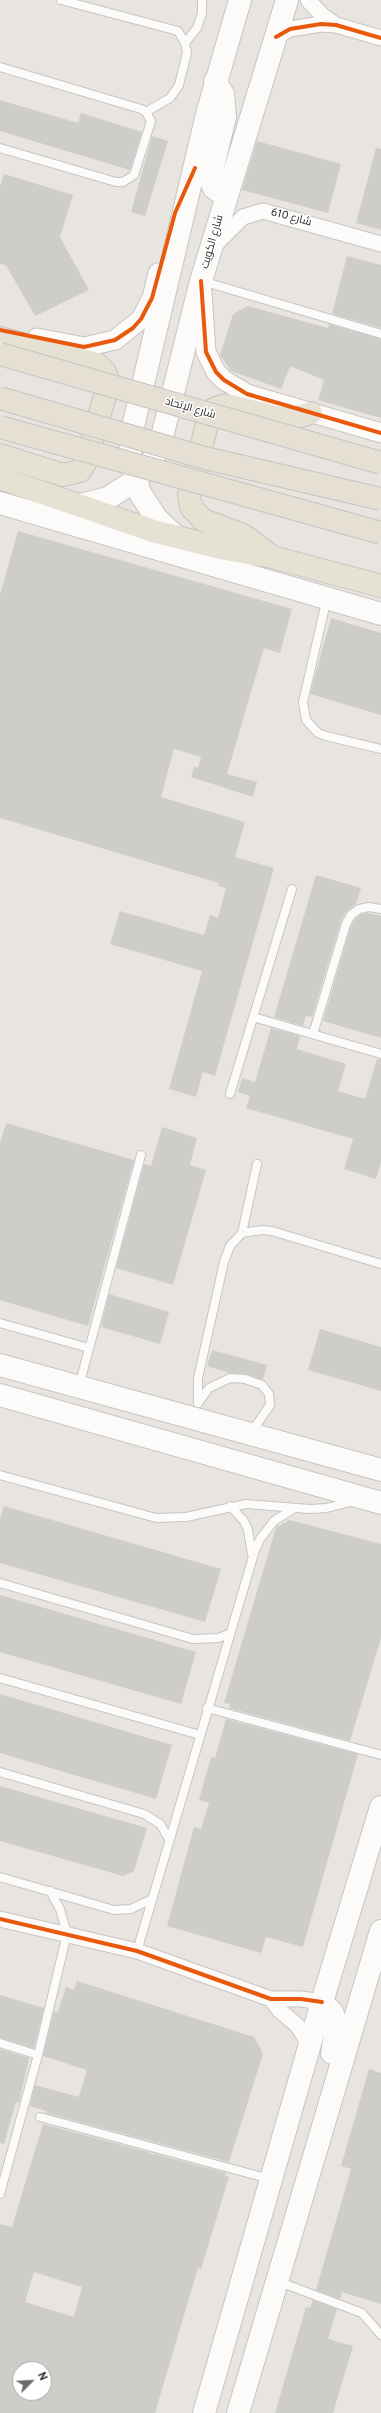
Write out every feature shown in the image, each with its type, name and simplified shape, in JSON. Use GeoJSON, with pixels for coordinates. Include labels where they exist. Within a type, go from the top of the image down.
{"type":"FeatureCollection","features":[{"type":"Feature","properties":{"kind":"highway","name":"شارع الإتحاد"},"geometry":{"type":"LineString","coordinates":[[0,354],[381,463]]}},
{"type":"Feature","properties":{"kind":"highway"},"geometry":{"type":"LineString","coordinates":[[0,398],[205,458],[381,499]]}},
{"type":"Feature","properties":{"kind":"highway"},"geometry":{"type":"LineString","coordinates":[[0,427],[381,534]]}},
{"type":"Feature","properties":{"kind":"main road"},"geometry":{"type":"LineString","coordinates":[[177,538],[152,512],[136,480],[130,459],[131,435],[215,81],[240,0]]}},
{"type":"Feature","properties":{"kind":"main road","name":"شارع الكويت"},"geometry":{"type":"LineString","coordinates":[[77,506],[108,498],[136,480],[152,461],[162,441],[201,281],[212,248],[227,191],[287,0]]}},
{"type":"Feature","properties":{"kind":"main road"},"geometry":{"type":"LineString","coordinates":[[215,81],[223,94],[225,117],[210,179],[214,188],[218,191],[227,191]]}},
{"type":"Feature","properties":{"kind":"main road"},"geometry":{"type":"LineString","coordinates":[[0,338],[97,364],[105,372],[109,382],[86,461],[80,470],[68,475],[62,475],[0,455]]}},
{"type":"Feature","properties":{"kind":"main road"},"geometry":{"type":"LineString","coordinates":[[272,557],[243,535],[203,520],[191,507],[189,495],[208,420],[214,409],[226,405],[280,418],[294,418],[311,413]]}},
{"type":"Feature","properties":{"kind":"main road"},"geometry":{"type":"LineString","coordinates":[[0,478],[77,506],[177,538],[272,557],[381,586]]}},
{"type":"Feature","properties":{"kind":"main road"},"geometry":{"type":"LineString","coordinates":[[0,503],[381,614]]}},
{"type":"Feature","properties":{"kind":"main road"},"geometry":{"type":"LineString","coordinates":[[0,1365],[79,1387],[196,1411],[250,1434],[377,1468]]}},
{"type":"Feature","properties":{"kind":"main road"},"geometry":{"type":"LineString","coordinates":[[0,1395],[375,1502]]}},
{"type":"Feature","properties":{"kind":"main road"},"geometry":{"type":"LineString","coordinates":[[204,2413],[322,2002],[381,1807]]}},
{"type":"Feature","properties":{"kind":"main road"},"geometry":{"type":"LineString","coordinates":[[238,2413],[381,1931]]}},
{"type":"Feature","properties":{"kind":"main road"},"geometry":{"type":"LineString","coordinates":[[314,2154],[310,2141],[311,2128],[338,2032],[336,2018],[322,2002]]}},
{"type":"Feature","properties":{"kind":"street"},"geometry":{"type":"LineString","coordinates":[[308,0],[323,16],[336,25]]}},
{"type":"Feature","properties":{"kind":"street"},"geometry":{"type":"LineString","coordinates":[[276,37],[290,29],[305,25],[336,25],[381,38]]}},
{"type":"Feature","properties":{"kind":"street"},"geometry":{"type":"LineString","coordinates":[[0,330],[84,347],[115,340],[133,328],[141,319],[152,298],[167,236],[181,196],[195,168]]}},
{"type":"Feature","properties":{"kind":"street","name":"شارع 610"},"geometry":{"type":"LineString","coordinates":[[212,248],[243,217],[253,212],[263,211],[381,244]]}},
{"type":"Feature","properties":{"kind":"street"},"geometry":{"type":"LineString","coordinates":[[201,281],[206,352],[216,372],[231,386],[242,392],[381,433]]}},
{"type":"Feature","properties":{"kind":"street"},"geometry":{"type":"LineString","coordinates":[[0,1919],[137,1951],[271,1999],[301,1999],[322,2002]]}},
{"type":"Feature","properties":{"kind":"street"},"geometry":{"type":"LineString","coordinates":[[271,1999],[280,2011],[297,2026],[310,2044]]}},
{"type":"Feature","properties":{"kind":"lane"},"geometry":{"type":"LineString","coordinates":[[61,0],[178,31],[185,43],[187,53],[179,85],[170,98],[146,112]]}},
{"type":"Feature","properties":{"kind":"lane"},"geometry":{"type":"LineString","coordinates":[[185,43],[197,28],[202,13],[202,0]]}},
{"type":"Feature","properties":{"kind":"lane"},"geometry":{"type":"LineString","coordinates":[[0,67],[146,112],[150,116],[151,127],[134,174],[123,182],[116,182],[0,148]]}},
{"type":"Feature","properties":{"kind":"lane"},"geometry":{"type":"LineString","coordinates":[[201,281],[381,334]]}},
{"type":"Feature","properties":{"kind":"lane"},"geometry":{"type":"LineString","coordinates":[[327,598],[305,694],[303,711],[306,720],[318,733],[381,750]]}},
{"type":"Feature","properties":{"kind":"lane"},"geometry":{"type":"LineString","coordinates":[[230,1094],[292,889]]}},
{"type":"Feature","properties":{"kind":"lane"},"geometry":{"type":"LineString","coordinates":[[313,1034],[346,924],[351,915],[359,909],[369,907],[381,909]]}},
{"type":"Feature","properties":{"kind":"lane"},"geometry":{"type":"LineString","coordinates":[[253,1017],[381,1054]]}},
{"type":"Feature","properties":{"kind":"lane"},"geometry":{"type":"LineString","coordinates":[[79,1387],[141,1155]]}},
{"type":"Feature","properties":{"kind":"lane"},"geometry":{"type":"LineString","coordinates":[[242,1233],[258,1164]]}},
{"type":"Feature","properties":{"kind":"lane"},"geometry":{"type":"LineString","coordinates":[[196,1411],[198,1378],[226,1254],[235,1239],[242,1233],[262,1230],[272,1231],[381,1264]]}},
{"type":"Feature","properties":{"kind":"lane"},"geometry":{"type":"LineString","coordinates":[[0,1323],[90,1348]]}},
{"type":"Feature","properties":{"kind":"lane"},"geometry":{"type":"LineString","coordinates":[[196,1411],[209,1388],[230,1378],[245,1379],[262,1385],[269,1394],[270,1405],[250,1434]]}},
{"type":"Feature","properties":{"kind":"lane"},"geometry":{"type":"LineString","coordinates":[[0,1475],[156,1518],[186,1517],[230,1506],[261,1504],[294,1509],[327,1508],[375,1502]]}},
{"type":"Feature","properties":{"kind":"lane"},"geometry":{"type":"LineString","coordinates":[[230,1506],[244,1521],[248,1530],[251,1540],[251,1561]]}},
{"type":"Feature","properties":{"kind":"lane"},"geometry":{"type":"LineString","coordinates":[[137,1951],[229,1634],[257,1544],[266,1530],[283,1514],[294,1509]]}},
{"type":"Feature","properties":{"kind":"lane"},"geometry":{"type":"LineString","coordinates":[[0,1583],[193,1639],[212,1639],[229,1634]]}},
{"type":"Feature","properties":{"kind":"lane"},"geometry":{"type":"LineString","coordinates":[[0,1678],[200,1735]]}},
{"type":"Feature","properties":{"kind":"lane"},"geometry":{"type":"LineString","coordinates":[[208,1708],[381,1755]]}},
{"type":"Feature","properties":{"kind":"lane"},"geometry":{"type":"LineString","coordinates":[[0,1772],[144,1814],[160,1824],[170,1839]]}},
{"type":"Feature","properties":{"kind":"lane"},"geometry":{"type":"LineString","coordinates":[[0,1877],[114,1910],[131,1909],[152,1899]]}},
{"type":"Feature","properties":{"kind":"lane"},"geometry":{"type":"LineString","coordinates":[[0,2194],[38,2055],[67,1934],[60,1909],[50,1891]]}},
{"type":"Feature","properties":{"kind":"lane"},"geometry":{"type":"LineString","coordinates":[[0,2043],[38,2055]]}},
{"type":"Feature","properties":{"kind":"lane"},"geometry":{"type":"LineString","coordinates":[[40,2117],[271,2179]]}},
{"type":"Feature","properties":{"kind":"lane"},"geometry":{"type":"LineString","coordinates":[[277,2281],[362,2313],[381,2335]]}},
{"type":"Feature","properties":{"kind":"building"},"geometry":{"type":"Polygon","coordinates":[[[0,100],[78,123],[81,113],[142,132],[130,170],[0,131],[0,100]]]}},
{"type":"Feature","properties":{"kind":"building"},"geometry":{"type":"Polygon","coordinates":[[[152,136],[168,141],[145,216],[131,212],[152,136]]]}},
{"type":"Feature","properties":{"kind":"building"},"geometry":{"type":"Polygon","coordinates":[[[257,141],[341,164],[328,213],[242,190],[257,141]]]}},
{"type":"Feature","properties":{"kind":"building"},"geometry":{"type":"Polygon","coordinates":[[[376,148],[381,149],[381,230],[356,223],[376,148]]]}},
{"type":"Feature","properties":{"kind":"building"},"geometry":{"type":"Polygon","coordinates":[[[4,174],[73,195],[60,237],[89,290],[35,316],[6,265],[0,264],[0,187],[4,174]]]}},
{"type":"Feature","properties":{"kind":"building"},"geometry":{"type":"Polygon","coordinates":[[[347,256],[381,265],[381,328],[332,314],[347,256]]]}},
{"type":"Feature","properties":{"kind":"building"},"geometry":{"type":"Polygon","coordinates":[[[248,306],[328,328],[329,324],[381,339],[381,418],[318,400],[324,380],[290,366],[281,389],[231,371],[220,355],[233,314],[248,306]]]}},
{"type":"Feature","properties":{"kind":"building"},"geometry":{"type":"Polygon","coordinates":[[[18,531],[292,609],[280,653],[264,648],[227,774],[257,782],[253,797],[191,777],[194,767],[198,768],[201,757],[174,749],[161,797],[245,822],[235,857],[274,868],[215,1076],[203,1072],[196,1097],[169,1089],[202,971],[110,944],[120,911],[204,935],[210,915],[218,918],[226,888],[218,886],[219,883],[0,818],[0,595],[18,531]]]}},
{"type":"Feature","properties":{"kind":"building"},"geometry":{"type":"Polygon","coordinates":[[[331,618],[381,633],[381,715],[310,694],[331,618]]]}},
{"type":"Feature","properties":{"kind":"building"},"geometry":{"type":"Polygon","coordinates":[[[316,875],[361,888],[356,904],[346,912],[341,921],[312,1017],[306,1016],[303,1026],[274,1017],[316,875]]]}},
{"type":"Feature","properties":{"kind":"building"},"geometry":{"type":"Polygon","coordinates":[[[369,913],[381,916],[381,1038],[323,1021],[351,926],[355,919],[361,914],[369,913]]]}},
{"type":"Feature","properties":{"kind":"building"},"geometry":{"type":"Polygon","coordinates":[[[271,1028],[300,1036],[297,1049],[346,1064],[338,1091],[365,1099],[377,1059],[381,1059],[381,1162],[376,1179],[344,1169],[353,1139],[246,1108],[250,1096],[238,1092],[242,1078],[255,1082],[271,1028]]]}},
{"type":"Feature","properties":{"kind":"building"},"geometry":{"type":"Polygon","coordinates":[[[6,1123],[134,1160],[88,1326],[0,1300],[0,1143],[6,1123]]]}},
{"type":"Feature","properties":{"kind":"building"},"geometry":{"type":"Polygon","coordinates":[[[162,1127],[197,1138],[190,1165],[206,1170],[173,1285],[116,1268],[144,1164],[151,1166],[162,1127]]]}},
{"type":"Feature","properties":{"kind":"building"},"geometry":{"type":"Polygon","coordinates":[[[109,1294],[169,1312],[160,1344],[101,1327],[109,1294]]]}},
{"type":"Feature","properties":{"kind":"building"},"geometry":{"type":"Polygon","coordinates":[[[320,1329],[381,1347],[381,1391],[308,1370],[320,1329]]]}},
{"type":"Feature","properties":{"kind":"building"},"geometry":{"type":"Polygon","coordinates":[[[212,1350],[267,1365],[263,1380],[247,1374],[230,1373],[207,1366],[212,1350]]]}},
{"type":"Feature","properties":{"kind":"building"},"geometry":{"type":"Polygon","coordinates":[[[4,1506],[221,1569],[205,1622],[0,1563],[0,1519],[4,1506]]]}},
{"type":"Feature","properties":{"kind":"building"},"geometry":{"type":"Polygon","coordinates":[[[290,1520],[381,1544],[381,1638],[350,1741],[229,1708],[230,1704],[224,1703],[276,1527],[290,1520]]]}},
{"type":"Feature","properties":{"kind":"building"},"geometry":{"type":"Polygon","coordinates":[[[0,1595],[196,1652],[181,1704],[0,1652],[0,1595]]]}},
{"type":"Feature","properties":{"kind":"building"},"geometry":{"type":"Polygon","coordinates":[[[0,1694],[172,1745],[156,1799],[0,1753],[0,1694]]]}},
{"type":"Feature","properties":{"kind":"building"},"geometry":{"type":"Polygon","coordinates":[[[226,1719],[358,1754],[303,1947],[266,1937],[261,1953],[167,1926],[194,1827],[201,1829],[209,1803],[199,1800],[211,1757],[215,1758],[226,1719]]]}},
{"type":"Feature","properties":{"kind":"building"},"geometry":{"type":"Polygon","coordinates":[[[0,1786],[147,1828],[134,1871],[123,1876],[0,1841],[0,1786]]]}},
{"type":"Feature","properties":{"kind":"building"},"geometry":{"type":"Polygon","coordinates":[[[77,1981],[254,2037],[263,2054],[229,2162],[46,2113],[47,2111],[30,2106],[35,2085],[79,2097],[87,2070],[43,2056],[54,2011],[58,2012],[66,1987],[74,1990],[77,1981]]]}},
{"type":"Feature","properties":{"kind":"building"},"geometry":{"type":"Polygon","coordinates":[[[0,1995],[44,2008],[34,2048],[0,2038],[0,1995]]]}},
{"type":"Feature","properties":{"kind":"building"},"geometry":{"type":"Polygon","coordinates":[[[0,2049],[29,2058],[19,2103],[16,2102],[4,2144],[0,2143],[0,2049]]]}},
{"type":"Feature","properties":{"kind":"building"},"geometry":{"type":"Polygon","coordinates":[[[369,2069],[381,2073],[381,2304],[342,2292],[340,2299],[316,2290],[351,2169],[341,2166],[369,2069]]]}},
{"type":"Feature","properties":{"kind":"building"},"geometry":{"type":"Polygon","coordinates":[[[43,2124],[226,2173],[225,2176],[229,2177],[201,2269],[198,2268],[155,2413],[0,2413],[0,2224],[12,2227],[43,2124]],[[34,2272],[25,2302],[74,2317],[82,2287],[34,2272]]]}},
{"type":"Feature","properties":{"kind":"building"},"geometry":{"type":"Polygon","coordinates":[[[313,2300],[337,2309],[328,2339],[353,2346],[333,2413],[275,2413],[306,2307],[310,2308],[313,2300]]]}},
{"type":"Feature","properties":{"kind":"cycle path"},"geometry":{"type":"LineString","coordinates":[[276,37],[290,29],[321,24],[336,25],[381,38]]}},
{"type":"Feature","properties":{"kind":"cycle path"},"geometry":{"type":"LineString","coordinates":[[0,330],[84,347],[115,340],[133,328],[141,319],[152,298],[175,213],[195,168]]}},
{"type":"Feature","properties":{"kind":"cycle path"},"geometry":{"type":"LineString","coordinates":[[201,281],[206,352],[216,372],[224,380],[247,394],[381,433]]}},
{"type":"Feature","properties":{"kind":"cycle path"},"geometry":{"type":"LineString","coordinates":[[0,1919],[137,1951],[271,1999],[301,1999],[322,2002]]}}]}
